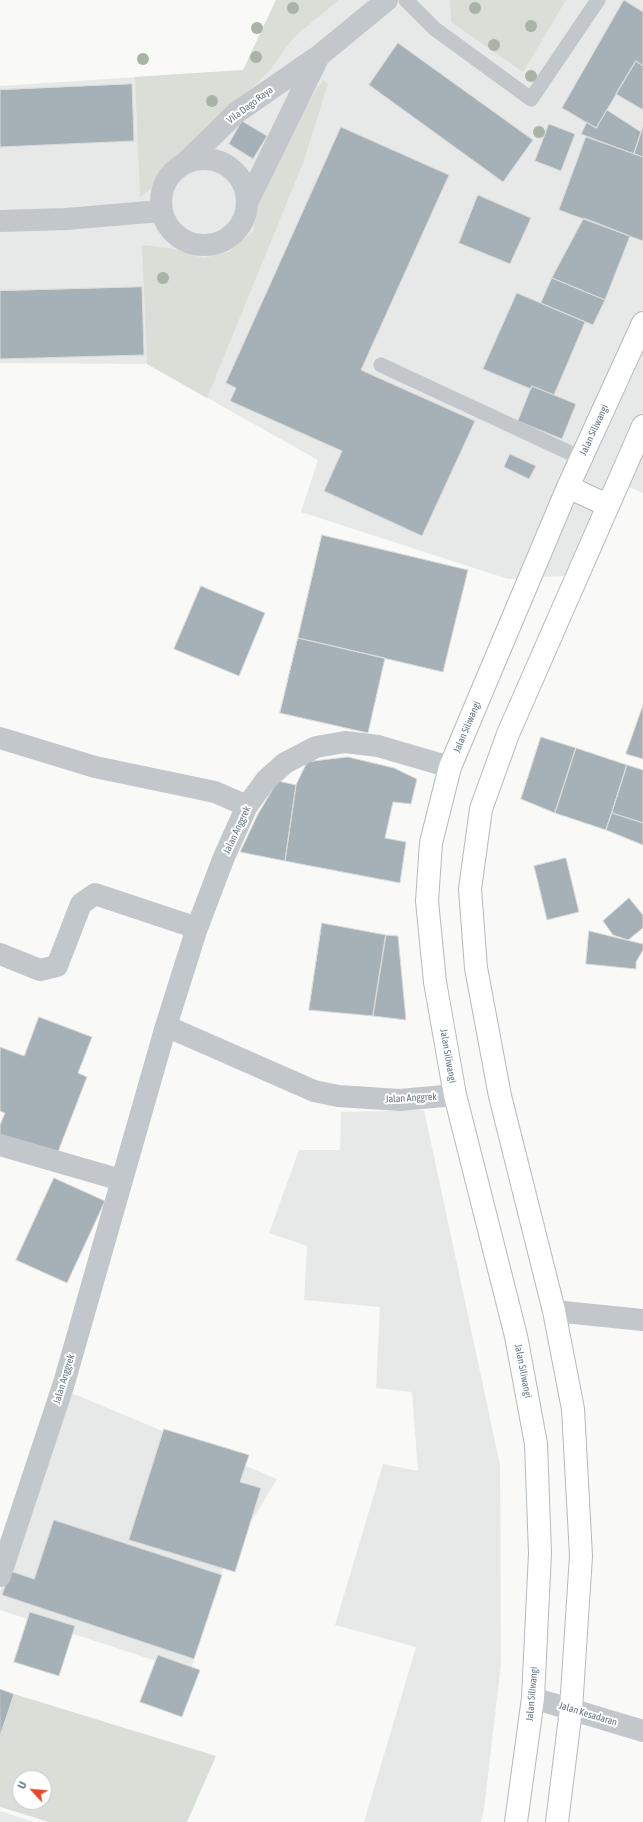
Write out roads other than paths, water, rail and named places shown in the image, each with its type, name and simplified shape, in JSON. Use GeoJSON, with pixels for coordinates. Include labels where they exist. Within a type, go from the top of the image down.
{"type":"FeatureCollection","features":[{"type":"Feature","properties":{"kind":"main road","name":"Jalan Siliwangi"},"geometry":{"type":"LineString","coordinates":[[516,1822],[533,1698],[540,1553],[536,1444],[516,1336],[455,1095],[435,982],[428,901],[431,843],[450,767],[568,487],[643,323]]}},
{"type":"Feature","properties":{"kind":"main road"},"geometry":{"type":"LineString","coordinates":[[557,1822],[571,1709],[581,1556],[573,1409],[554,1311],[500,1096],[476,968],[470,889],[481,809],[508,734],[607,505],[643,426]]}},
{"type":"Feature","properties":{"kind":"main road"},"geometry":{"type":"LineString","coordinates":[[568,487],[607,505]]}},
{"type":"Feature","properties":{"kind":"street","name":"Vila Dago Raya"},"geometry":{"type":"LineString","coordinates":[[320,55],[248,201],[245,216],[238,228],[228,238],[215,244],[201,245],[187,242],[175,234],[166,224],[161,210],[161,196],[165,183],[173,171],[186,162],[236,113],[320,55],[387,0]]}},
{"type":"Feature","properties":{"kind":"street","name":"Vila Dago Raya"},"geometry":{"type":"LineString","coordinates":[[186,162],[199,158],[214,159],[227,164],[238,174],[245,187],[248,201]]}},
{"type":"Feature","properties":{"kind":"street"},"geometry":{"type":"LineString","coordinates":[[0,220],[66,219],[161,210]]}},
{"type":"Feature","properties":{"kind":"street"},"geometry":{"type":"LineString","coordinates":[[0,738],[95,767],[215,792],[247,806]]}},
{"type":"Feature","properties":{"kind":"street","name":"Jalan Anggrek"},"geometry":{"type":"LineString","coordinates":[[0,1576],[64,1383],[166,1026],[197,928],[224,857],[247,806],[266,780],[285,763],[316,747],[345,742],[378,746],[450,767]]}},
{"type":"Feature","properties":{"kind":"street"},"geometry":{"type":"LineString","coordinates":[[0,954],[40,970],[57,966],[81,904],[95,894],[197,928]]}},
{"type":"Feature","properties":{"kind":"street","name":"Jalan Anggrek"},"geometry":{"type":"LineString","coordinates":[[166,1026],[314,1091],[338,1096],[400,1100],[455,1095]]}},
{"type":"Feature","properties":{"kind":"street"},"geometry":{"type":"LineString","coordinates":[[0,1146],[121,1180]]}},
{"type":"Feature","properties":{"kind":"street"},"geometry":{"type":"LineString","coordinates":[[554,1311],[643,1320]]}},
{"type":"Feature","properties":{"kind":"street","name":"Jalan Kesadaran"},"geometry":{"type":"LineString","coordinates":[[533,1698],[643,1731]]}},
{"type":"Feature","properties":{"kind":"lane"},"geometry":{"type":"LineString","coordinates":[[406,0],[435,29],[531,99],[598,0]]}},
{"type":"Feature","properties":{"kind":"lane"},"geometry":{"type":"LineString","coordinates":[[381,365],[581,458]]}}]}
